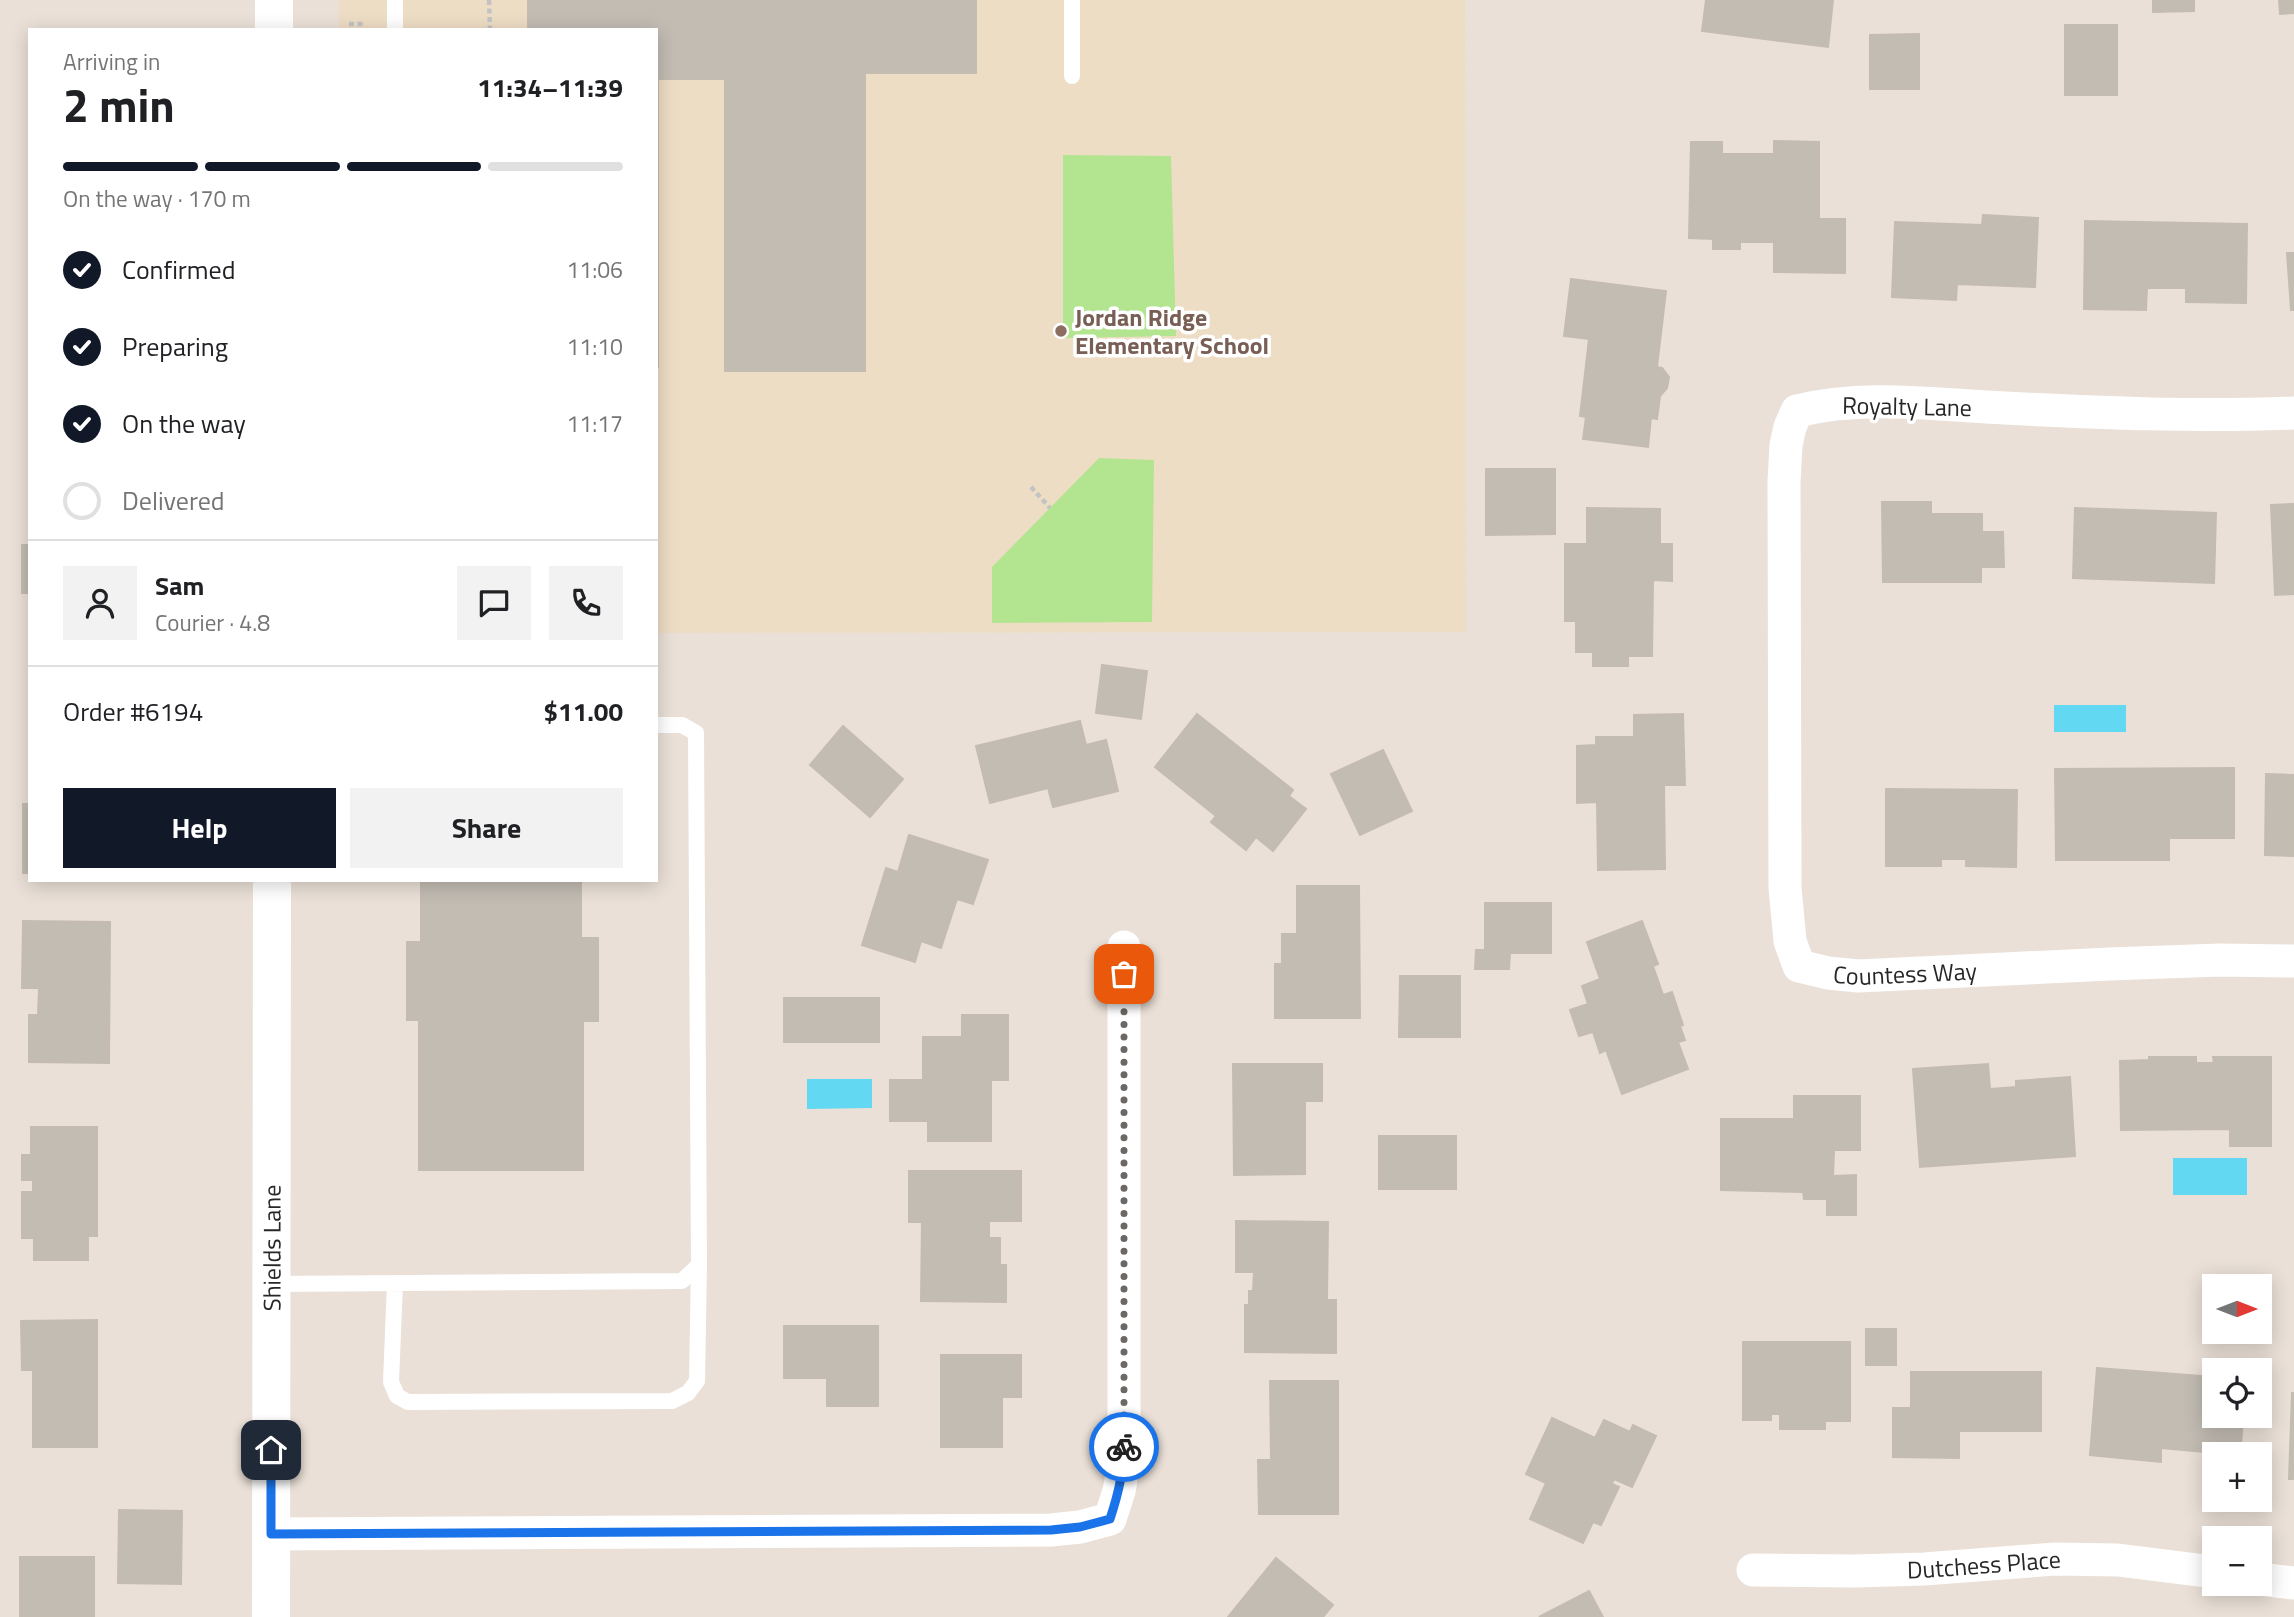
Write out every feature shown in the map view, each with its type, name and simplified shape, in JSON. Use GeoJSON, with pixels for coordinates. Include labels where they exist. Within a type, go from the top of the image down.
{"type":"FeatureCollection","features":[{"type":"Feature","properties":{"kind":"main road"},"geometry":{"type":"LineString","coordinates":[[274,0],[274,28]]}},
{"type":"Feature","properties":{"kind":"main road","name":"Shields Lane"},"geometry":{"type":"LineString","coordinates":[[271,1617],[272,882]]}},
{"type":"Feature","properties":{"kind":"street","name":"Royalty Lane"},"geometry":{"type":"LineString","coordinates":[[1785,686],[1785,470],[1790,427],[1797,411],[1820,405],[1892,402],[2184,415],[2294,413]]}},
{"type":"Feature","properties":{"kind":"street","name":"Countess Way"},"geometry":{"type":"LineString","coordinates":[[1785,686],[1786,901],[1790,941],[1800,966],[1828,973],[1858,976],[2220,960],[2294,961]]}},
{"type":"Feature","properties":{"kind":"street"},"geometry":{"type":"LineString","coordinates":[[271,1534],[1051,1530],[1080,1527],[1110,1519],[1124,1463],[1124,947]]}},
{"type":"Feature","properties":{"kind":"street","name":"Dutchess Place"},"geometry":{"type":"LineString","coordinates":[[1753,1570],[1882,1570],[2055,1559],[2118,1560],[2202,1570]]}},
{"type":"Feature","properties":{"kind":"street"},"geometry":{"type":"LineString","coordinates":[[2272,1580],[2294,1583]]}},
{"type":"Feature","properties":{"kind":"lane"},"geometry":{"type":"LineString","coordinates":[[395,0],[395,28]]}},
{"type":"Feature","properties":{"kind":"lane"},"geometry":{"type":"LineString","coordinates":[[1072,0],[1072,76]]}},
{"type":"Feature","properties":{"kind":"lane"},"geometry":{"type":"LineString","coordinates":[[394,1283],[391,1382],[397,1396],[408,1402],[672,1401],[688,1393],[697,1381],[699,1265],[696,733],[682,725],[658,725]]}},
{"type":"Feature","properties":{"kind":"lane"},"geometry":{"type":"LineString","coordinates":[[272,1284],[682,1281],[699,1265]]}},
{"type":"Feature","properties":{"kind":"path"},"geometry":{"type":"LineString","coordinates":[[489,0],[490,28]]}},
{"type":"Feature","properties":{"kind":"path"},"geometry":{"type":"LineString","coordinates":[[1031,487],[1050,508]]}},
{"type":"Feature","properties":{"kind":"shaded area","name":"Jordan Ridge Elementary School"},"geometry":{"type":"Polygon","coordinates":[[[339,0],[1465,0],[1466,632],[658,633],[658,28],[339,28],[339,0]]]}},
{"type":"Feature","properties":{"kind":"green space"},"geometry":{"type":"Polygon","coordinates":[[[1063,155],[1171,156],[1176,336],[1063,338],[1063,155]]]}},
{"type":"Feature","properties":{"kind":"green space"},"geometry":{"type":"Polygon","coordinates":[[[1099,458],[1154,460],[1152,622],[992,623],[992,567],[1099,458]]]}},
{"type":"Feature","properties":{"kind":"water"},"geometry":{"type":"Polygon","coordinates":[[[2054,705],[2126,705],[2126,732],[2054,732],[2054,705]]]}},
{"type":"Feature","properties":{"kind":"water"},"geometry":{"type":"Polygon","coordinates":[[[807,1079],[872,1079],[872,1108],[807,1109],[807,1079]]]}},
{"type":"Feature","properties":{"kind":"water"},"geometry":{"type":"Polygon","coordinates":[[[2173,1158],[2247,1158],[2247,1195],[2173,1195],[2173,1158]]]}},
{"type":"Feature","properties":{"kind":"building"},"geometry":{"type":"Polygon","coordinates":[[[528,0],[976,0],[976,73],[865,73],[865,371],[725,371],[725,79],[658,79],[658,28],[528,28],[528,0]]]}},
{"type":"Feature","properties":{"kind":"building"},"geometry":{"type":"Polygon","coordinates":[[[1706,0],[1833,0],[1828,47],[1702,31],[1706,0]]]}},
{"type":"Feature","properties":{"kind":"building"},"geometry":{"type":"Polygon","coordinates":[[[2153,0],[2194,0],[2194,11],[2153,12],[2153,0]]]}},
{"type":"Feature","properties":{"kind":"building"},"geometry":{"type":"Polygon","coordinates":[[[2279,0],[2294,0],[2294,13],[2280,14],[2279,0]]]}},
{"type":"Feature","properties":{"kind":"building"},"geometry":{"type":"Polygon","coordinates":[[[2065,25],[2117,25],[2117,95],[2065,95],[2065,25]]]}},
{"type":"Feature","properties":{"kind":"building"},"geometry":{"type":"Polygon","coordinates":[[[1919,34],[1919,89],[1870,89],[1870,35],[1919,34]]]}},
{"type":"Feature","properties":{"kind":"building"},"geometry":{"type":"Polygon","coordinates":[[[1774,141],[1819,142],[1819,219],[1845,219],[1845,273],[1774,272],[1774,242],[1740,242],[1740,249],[1713,249],[1713,239],[1689,238],[1691,142],[1722,142],[1722,154],[1774,154],[1774,141]]]}},
{"type":"Feature","properties":{"kind":"building"},"geometry":{"type":"Polygon","coordinates":[[[1983,215],[2038,218],[2035,287],[1957,284],[1956,300],[1892,297],[1895,222],[1982,225],[1983,215]]]}},
{"type":"Feature","properties":{"kind":"building"},"geometry":{"type":"Polygon","coordinates":[[[2085,221],[2247,224],[2246,303],[2186,302],[2186,288],[2147,288],[2146,310],[2084,309],[2085,221]]]}},
{"type":"Feature","properties":{"kind":"building"},"geometry":{"type":"Polygon","coordinates":[[[2287,253],[2294,253],[2294,310],[2291,310],[2287,253]]]}},
{"type":"Feature","properties":{"kind":"building"},"geometry":{"type":"Polygon","coordinates":[[[1571,279],[1666,291],[1657,367],[1662,368],[1669,377],[1667,388],[1660,396],[1657,419],[1651,418],[1648,447],[1583,439],[1586,417],[1580,416],[1589,339],[1564,336],[1571,279]]]}},
{"type":"Feature","properties":{"kind":"building"},"geometry":{"type":"Polygon","coordinates":[[[1486,469],[1555,469],[1555,534],[1486,535],[1486,469]]]}},
{"type":"Feature","properties":{"kind":"building"},"geometry":{"type":"Polygon","coordinates":[[[1882,502],[1931,502],[1931,514],[1982,514],[1982,532],[2003,532],[2004,567],[1981,567],[1981,582],[1883,582],[1882,502]]]}},
{"type":"Feature","properties":{"kind":"building"},"geometry":{"type":"Polygon","coordinates":[[[2294,504],[2294,594],[2275,595],[2271,505],[2294,504]]]}},
{"type":"Feature","properties":{"kind":"building"},"geometry":{"type":"Polygon","coordinates":[[[1587,508],[1660,509],[1660,544],[1672,544],[1672,581],[1653,580],[1652,656],[1628,656],[1628,666],[1593,666],[1593,652],[1576,652],[1576,621],[1565,621],[1565,544],[1587,544],[1587,508]]]}},
{"type":"Feature","properties":{"kind":"building"},"geometry":{"type":"Polygon","coordinates":[[[2075,508],[2216,513],[2214,583],[2073,578],[2075,508]]]}},
{"type":"Feature","properties":{"kind":"building"},"geometry":{"type":"Polygon","coordinates":[[[22,545],[28,545],[28,593],[22,593],[22,545]]]}},
{"type":"Feature","properties":{"kind":"building"},"geometry":{"type":"Polygon","coordinates":[[[1102,665],[1147,671],[1141,719],[1096,713],[1102,665]]]}},
{"type":"Feature","properties":{"kind":"building"},"geometry":{"type":"Polygon","coordinates":[[[1197,714],[1293,790],[1289,796],[1306,809],[1273,851],[1256,837],[1246,850],[1211,822],[1216,816],[1155,767],[1197,714]]]}},
{"type":"Feature","properties":{"kind":"building"},"geometry":{"type":"Polygon","coordinates":[[[1683,714],[1685,785],[1664,785],[1665,869],[1598,870],[1597,802],[1577,803],[1577,746],[1596,745],[1596,737],[1634,737],[1634,715],[1683,714]]]}},
{"type":"Feature","properties":{"kind":"building"},"geometry":{"type":"Polygon","coordinates":[[[1080,721],[1086,745],[1106,740],[1118,791],[1053,807],[1048,788],[990,803],[976,746],[1080,721]]]}},
{"type":"Feature","properties":{"kind":"building"},"geometry":{"type":"Polygon","coordinates":[[[843,726],[903,779],[870,817],[810,765],[843,726]]]}},
{"type":"Feature","properties":{"kind":"building"},"geometry":{"type":"Polygon","coordinates":[[[1383,750],[1412,811],[1360,835],[1331,774],[1383,750]]]}},
{"type":"Feature","properties":{"kind":"building"},"geometry":{"type":"Polygon","coordinates":[[[2234,768],[2234,838],[2169,838],[2169,860],[2056,860],[2055,769],[2234,768]]]}},
{"type":"Feature","properties":{"kind":"building"},"geometry":{"type":"Polygon","coordinates":[[[2266,774],[2294,775],[2294,856],[2265,855],[2266,774]]]}},
{"type":"Feature","properties":{"kind":"building"},"geometry":{"type":"Polygon","coordinates":[[[1886,789],[2017,790],[2016,867],[1966,866],[1966,859],[1941,859],[1941,866],[1886,866],[1886,789]]]}},
{"type":"Feature","properties":{"kind":"building"},"geometry":{"type":"Polygon","coordinates":[[[23,804],[28,804],[28,873],[23,873],[23,804]]]}},
{"type":"Feature","properties":{"kind":"building"},"geometry":{"type":"Polygon","coordinates":[[[909,835],[988,860],[973,904],[957,899],[941,948],[921,941],[915,962],[862,945],[886,868],[898,872],[909,835]]]}},
{"type":"Feature","properties":{"kind":"building"},"geometry":{"type":"Polygon","coordinates":[[[421,882],[581,882],[581,938],[598,938],[598,1021],[583,1021],[583,1170],[419,1170],[419,1020],[407,1020],[407,942],[421,942],[421,882]]]}},
{"type":"Feature","properties":{"kind":"building"},"geometry":{"type":"Polygon","coordinates":[[[1297,886],[1359,886],[1360,1018],[1275,1018],[1275,964],[1282,964],[1282,934],[1297,934],[1297,886]]]}},
{"type":"Feature","properties":{"kind":"building"},"geometry":{"type":"Polygon","coordinates":[[[1485,903],[1551,903],[1551,953],[1510,953],[1509,969],[1475,969],[1476,950],[1485,950],[1485,903]]]}},
{"type":"Feature","properties":{"kind":"building"},"geometry":{"type":"Polygon","coordinates":[[[23,921],[110,922],[109,1063],[29,1062],[29,1015],[38,1015],[39,988],[22,988],[23,921]]]}},
{"type":"Feature","properties":{"kind":"building"},"geometry":{"type":"Polygon","coordinates":[[[1642,921],[1658,964],[1653,966],[1663,995],[1672,992],[1683,1025],[1680,1026],[1685,1040],[1678,1042],[1688,1069],[1622,1094],[1606,1050],[1600,1053],[1593,1032],[1579,1036],[1570,1010],[1588,1004],[1582,986],[1600,979],[1587,942],[1642,921]]]}},
{"type":"Feature","properties":{"kind":"building"},"geometry":{"type":"Polygon","coordinates":[[[1400,976],[1460,976],[1460,1037],[1399,1037],[1400,976]]]}},
{"type":"Feature","properties":{"kind":"building"},"geometry":{"type":"Polygon","coordinates":[[[784,998],[879,998],[879,1042],[784,1042],[784,998]]]}},
{"type":"Feature","properties":{"kind":"building"},"geometry":{"type":"Polygon","coordinates":[[[962,1015],[1008,1015],[1008,1080],[991,1080],[991,1141],[928,1141],[928,1121],[890,1121],[890,1080],[923,1080],[923,1037],[962,1037],[962,1015]]]}},
{"type":"Feature","properties":{"kind":"building"},"geometry":{"type":"Polygon","coordinates":[[[2149,1057],[2196,1057],[2196,1063],[2214,1063],[2213,1057],[2271,1057],[2271,1146],[2230,1146],[2230,1129],[2121,1130],[2120,1061],[2149,1060],[2149,1057]]]}},
{"type":"Feature","properties":{"kind":"building"},"geometry":{"type":"Polygon","coordinates":[[[1233,1064],[1322,1064],[1322,1101],[1305,1101],[1305,1174],[1234,1175],[1233,1064]]]}},
{"type":"Feature","properties":{"kind":"building"},"geometry":{"type":"Polygon","coordinates":[[[1988,1064],[1990,1089],[2016,1087],[2016,1081],[2070,1077],[2075,1156],[1920,1167],[1913,1069],[1988,1064]]]}},
{"type":"Feature","properties":{"kind":"building"},"geometry":{"type":"Polygon","coordinates":[[[1794,1096],[1860,1096],[1860,1150],[1834,1150],[1833,1176],[1856,1175],[1856,1215],[1827,1215],[1827,1199],[1804,1199],[1803,1192],[1721,1190],[1721,1119],[1794,1119],[1794,1096]]]}},
{"type":"Feature","properties":{"kind":"building"},"geometry":{"type":"Polygon","coordinates":[[[31,1127],[97,1127],[97,1236],[88,1236],[88,1260],[34,1260],[34,1238],[22,1238],[22,1192],[33,1192],[33,1180],[22,1180],[22,1155],[31,1155],[31,1127]]]}},
{"type":"Feature","properties":{"kind":"building"},"geometry":{"type":"Polygon","coordinates":[[[1379,1136],[1456,1136],[1456,1189],[1379,1189],[1379,1136]]]}},
{"type":"Feature","properties":{"kind":"building"},"geometry":{"type":"Polygon","coordinates":[[[909,1171],[1021,1171],[1021,1221],[989,1221],[989,1238],[1000,1238],[1000,1265],[1006,1265],[1006,1302],[921,1301],[922,1222],[909,1222],[909,1171]]]}},
{"type":"Feature","properties":{"kind":"building"},"geometry":{"type":"Polygon","coordinates":[[[1236,1221],[1328,1222],[1327,1300],[1336,1300],[1336,1353],[1245,1352],[1245,1305],[1249,1305],[1249,1291],[1253,1291],[1254,1272],[1236,1272],[1236,1221]]]}},
{"type":"Feature","properties":{"kind":"building"},"geometry":{"type":"Polygon","coordinates":[[[97,1320],[97,1447],[33,1447],[33,1370],[22,1370],[21,1321],[97,1320]]]}},
{"type":"Feature","properties":{"kind":"building"},"geometry":{"type":"Polygon","coordinates":[[[784,1326],[878,1326],[878,1406],[827,1406],[827,1378],[784,1378],[784,1326]]]}},
{"type":"Feature","properties":{"kind":"building"},"geometry":{"type":"Polygon","coordinates":[[[1866,1329],[1896,1329],[1896,1365],[1866,1365],[1866,1329]]]}},
{"type":"Feature","properties":{"kind":"building"},"geometry":{"type":"Polygon","coordinates":[[[1743,1342],[1850,1342],[1850,1421],[1825,1421],[1825,1429],[1780,1429],[1780,1414],[1771,1414],[1771,1420],[1743,1420],[1743,1342]]]}},
{"type":"Feature","properties":{"kind":"building"},"geometry":{"type":"Polygon","coordinates":[[[941,1355],[1021,1355],[1021,1397],[1002,1397],[1002,1447],[941,1447],[941,1355]]]}},
{"type":"Feature","properties":{"kind":"building"},"geometry":{"type":"Polygon","coordinates":[[[2097,1368],[2202,1376],[2202,1428],[2242,1428],[2241,1442],[2202,1442],[2202,1452],[2161,1448],[2161,1462],[2090,1455],[2097,1368]]]}},
{"type":"Feature","properties":{"kind":"building"},"geometry":{"type":"Polygon","coordinates":[[[1911,1372],[2041,1372],[2041,1431],[1959,1431],[1959,1458],[1893,1457],[1893,1408],[1911,1408],[1911,1372]]]}},
{"type":"Feature","properties":{"kind":"building"},"geometry":{"type":"Polygon","coordinates":[[[1270,1381],[1338,1381],[1338,1514],[1259,1514],[1258,1460],[1271,1460],[1270,1381]]]}},
{"type":"Feature","properties":{"kind":"building"},"geometry":{"type":"Polygon","coordinates":[[[2292,1393],[2294,1479],[2289,1479],[2292,1393]]]}},
{"type":"Feature","properties":{"kind":"building"},"geometry":{"type":"Polygon","coordinates":[[[1552,1418],[1595,1438],[1604,1420],[1630,1432],[1633,1425],[1656,1436],[1632,1487],[1614,1479],[1612,1484],[1619,1487],[1601,1525],[1593,1522],[1583,1543],[1530,1519],[1546,1483],[1526,1474],[1552,1418]]]}},
{"type":"Feature","properties":{"kind":"building"},"geometry":{"type":"Polygon","coordinates":[[[119,1510],[182,1511],[181,1584],[118,1583],[119,1510]]]}},
{"type":"Feature","properties":{"kind":"building"},"geometry":{"type":"Polygon","coordinates":[[[20,1557],[94,1557],[94,1617],[20,1617],[20,1557]]]}},
{"type":"Feature","properties":{"kind":"building"},"geometry":{"type":"Polygon","coordinates":[[[1276,1558],[1333,1605],[1323,1617],[1228,1617],[1276,1558]]]}},
{"type":"Feature","properties":{"kind":"building"},"geometry":{"type":"Polygon","coordinates":[[[1589,1591],[1603,1617],[1539,1617],[1589,1591]]]}},
{"type":"Feature","properties":{"kind":"way so far"},"geometry":{"type":"LineString","coordinates":[[1124,974],[1124,1447]]}},
{"type":"Feature","properties":{"kind":"place","name":"Jordan Ridge Elementary School"},"geometry":{"type":"Point","coordinates":[1061,331]}},
{"type":"Feature","properties":{"kind":"route"},"geometry":{"type":"LineString","coordinates":[[271,1450],[271,1534],[1051,1530],[1080,1527],[1110,1519],[1119,1491],[1124,1447]]}}]}
